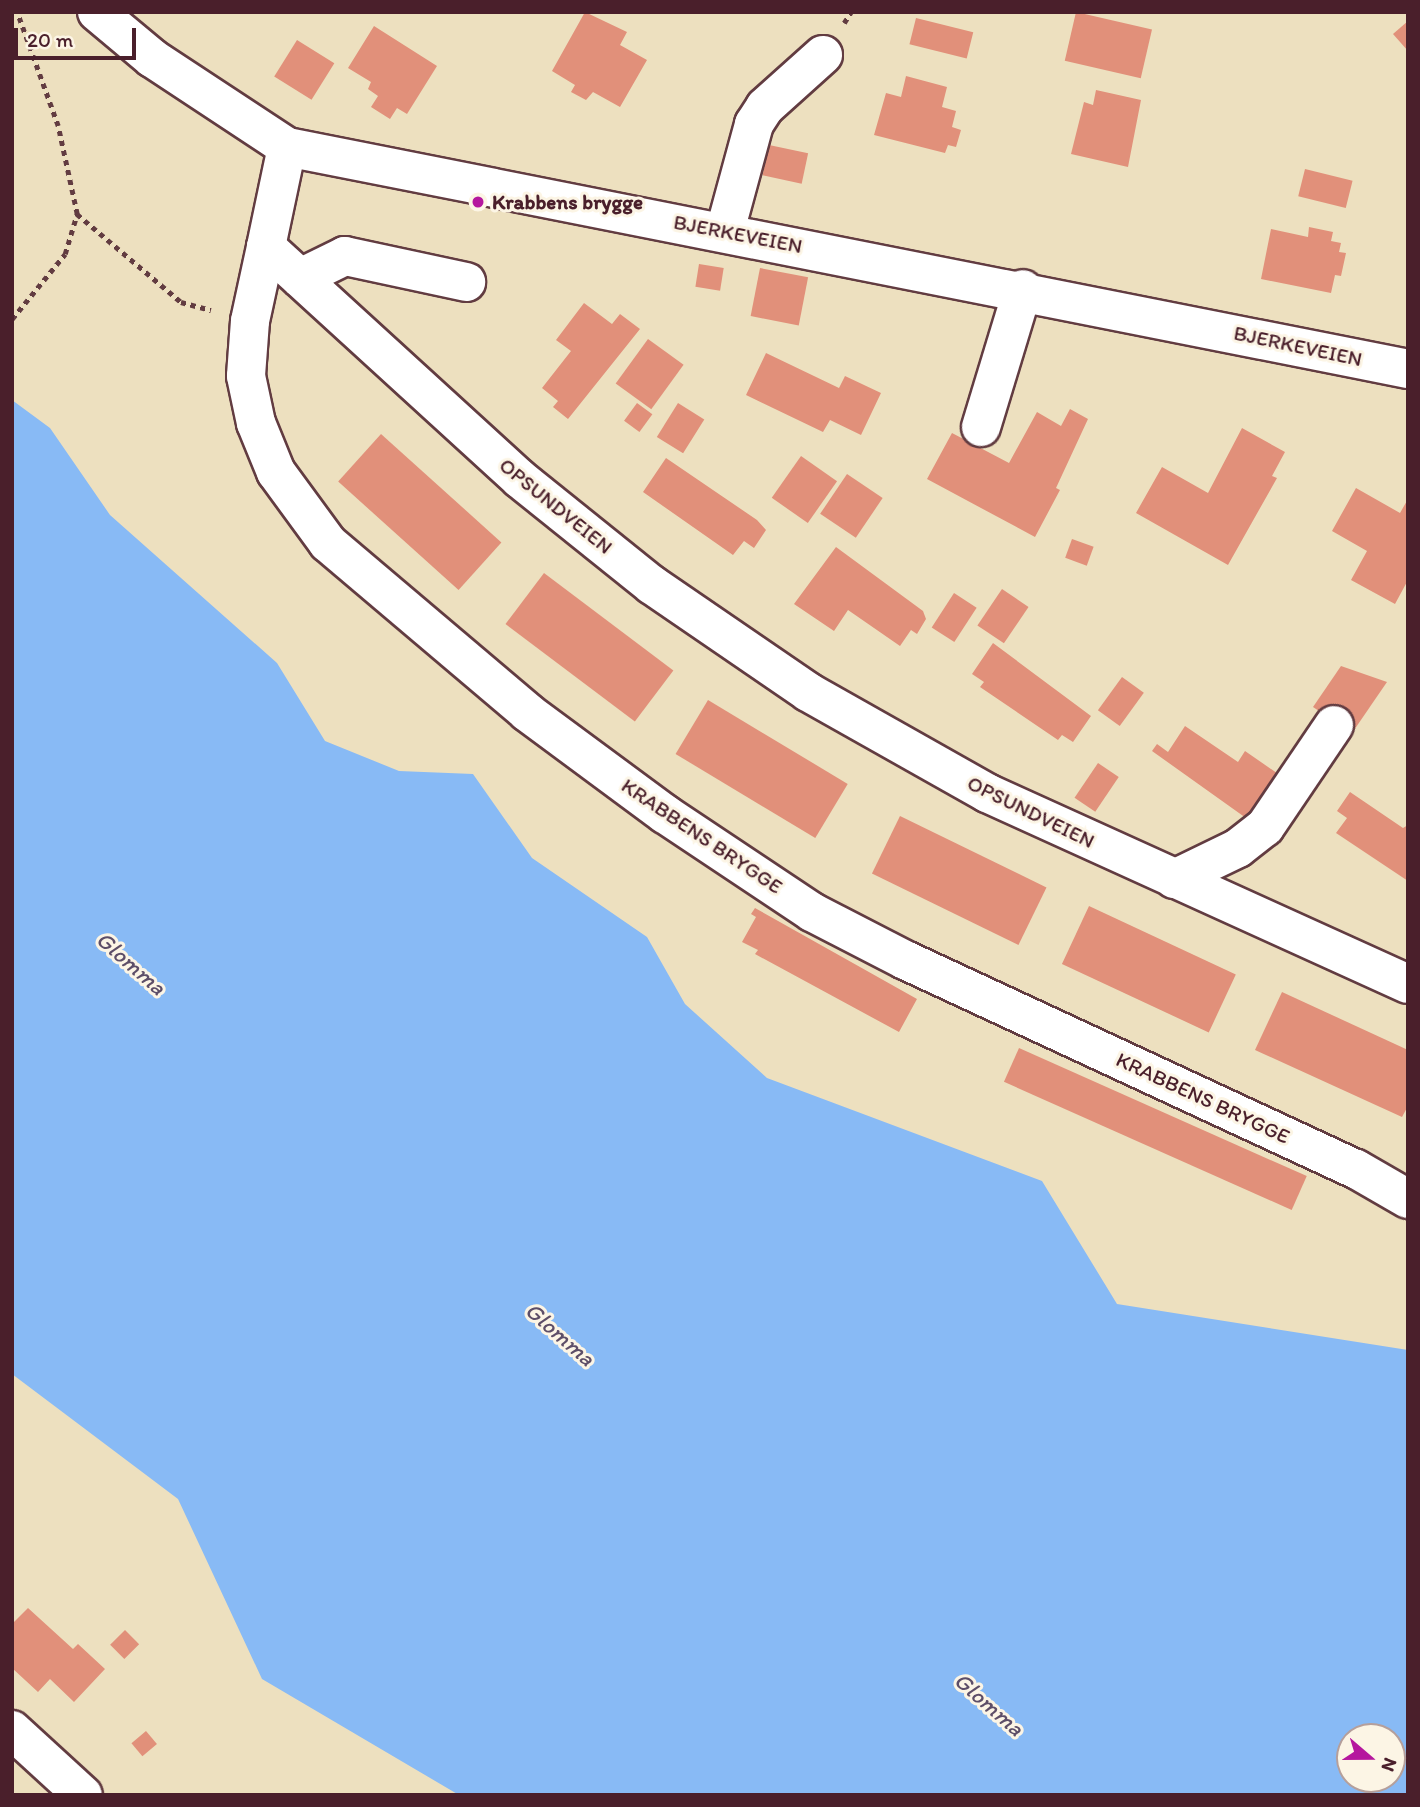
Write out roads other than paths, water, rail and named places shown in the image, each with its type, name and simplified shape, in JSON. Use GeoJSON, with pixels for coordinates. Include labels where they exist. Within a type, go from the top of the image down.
{"type":"FeatureCollection","features":[{"type":"Feature","properties":{"kind":"street"},"geometry":{"type":"LineString","coordinates":[[97,12],[152,58],[288,146],[266,247]]}},
{"type":"Feature","properties":{"kind":"street"},"geometry":{"type":"LineString","coordinates":[[725,231],[754,124],[765,107],[823,55]]}},
{"type":"Feature","properties":{"kind":"street","name":"BJERKEVEIEN"},"geometry":{"type":"LineString","coordinates":[[288,146],[1023,289],[1408,369]]}},
{"type":"Feature","properties":{"kind":"street","name":"OPSUNDVEIEN"},"geometry":{"type":"LineString","coordinates":[[266,247],[520,479],[728,641],[886,738],[987,793],[1408,984]]}},
{"type":"Feature","properties":{"kind":"street","name":"KRABBENS BRYGGE"},"geometry":{"type":"LineString","coordinates":[[266,247],[250,321],[246,376],[256,422],[276,472],[299,508],[328,543],[527,712],[665,814],[813,912],[905,960],[1356,1169],[1408,1199]]}},
{"type":"Feature","properties":{"kind":"street"},"geometry":{"type":"LineString","coordinates":[[300,278],[345,256],[466,282]]}},
{"type":"Feature","properties":{"kind":"street"},"geometry":{"type":"LineString","coordinates":[[982,427],[1023,289]]}},
{"type":"Feature","properties":{"kind":"street"},"geometry":{"type":"LineString","coordinates":[[1174,879],[1238,848],[1265,827],[1334,725]]}},
{"type":"Feature","properties":{"kind":"street"},"geometry":{"type":"LineString","coordinates":[[12,1730],[83,1795]]}},
{"type":"Feature","properties":{"kind":"water","name":"Glomma"},"geometry":{"type":"Polygon","coordinates":[[[12,400],[50,428],[110,515],[277,663],[325,741],[399,771],[473,774],[532,858],[647,937],[685,1004],[767,1078],[1042,1181],[1117,1304],[1408,1350],[1408,1795],[459,1795],[262,1679],[178,1499],[12,1374],[12,400]]]}},
{"type":"Feature","properties":{"kind":"place","name":"Krabbens brygge"},"geometry":{"type":"Point","coordinates":[478,202]}}]}
